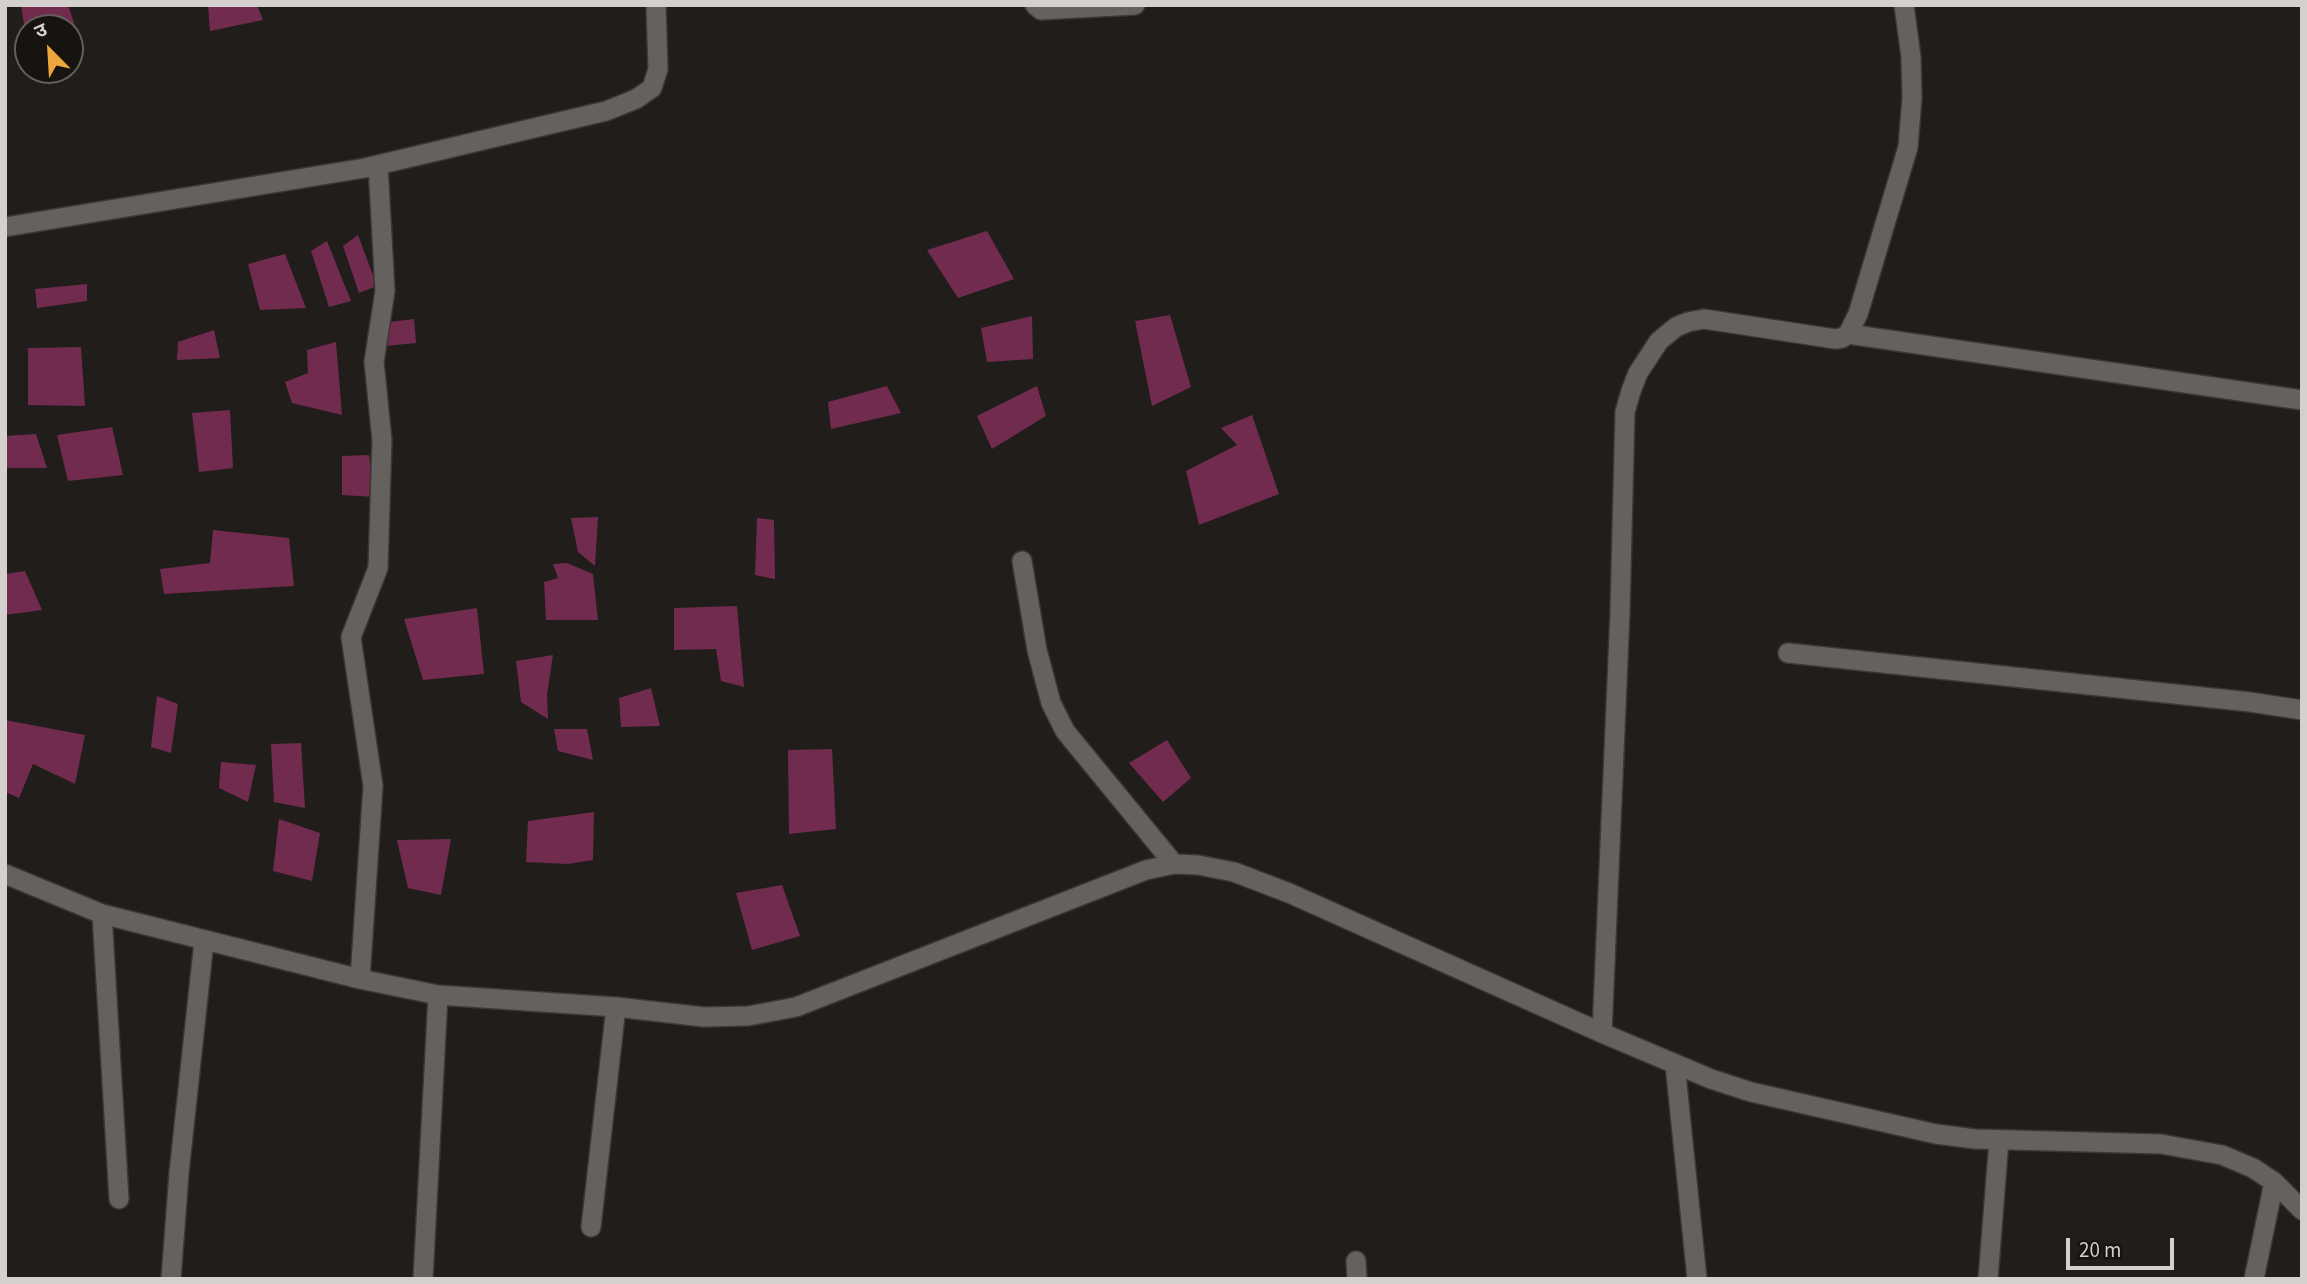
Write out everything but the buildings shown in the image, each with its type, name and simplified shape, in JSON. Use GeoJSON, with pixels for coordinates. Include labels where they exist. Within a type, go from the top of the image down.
{"type":"FeatureCollection","features":[{"type":"Feature","properties":{"kind":"street"},"geometry":{"type":"LineString","coordinates":[[5,227],[378,165],[606,111],[636,99],[652,88],[658,69],[656,5]]}},
{"type":"Feature","properties":{"kind":"street"},"geometry":{"type":"LineString","coordinates":[[1035,5],[1041,10],[1135,5]]}},
{"type":"Feature","properties":{"kind":"street"},"geometry":{"type":"LineString","coordinates":[[1602,1033],[1620,612],[1625,412],[1631,391],[1638,373],[1660,341],[1676,327],[1688,322],[1704,319],[1835,339],[1848,334],[1858,314],[1908,147],[1912,98],[1905,5]]}},
{"type":"Feature","properties":{"kind":"street"},"geometry":{"type":"LineString","coordinates":[[360,979],[373,786],[351,637],[377,568],[382,440],[374,362],[385,291],[378,165]]}},
{"type":"Feature","properties":{"kind":"street"},"geometry":{"type":"LineString","coordinates":[[1848,334],[2302,400]]}},
{"type":"Feature","properties":{"kind":"street"},"geometry":{"type":"LineString","coordinates":[[1022,561],[1037,650],[1051,703],[1065,730],[1174,864]]}},
{"type":"Feature","properties":{"kind":"street"},"geometry":{"type":"LineString","coordinates":[[1788,653],[2250,702],[2302,710]]}},
{"type":"Feature","properties":{"kind":"street"},"geometry":{"type":"LineString","coordinates":[[5,874],[102,914],[360,979],[438,995],[616,1007],[704,1017],[748,1016],[796,1007],[1146,870],[1174,864],[1199,865],[1234,872],[1289,892],[1710,1079],[1764,1095],[1936,1134],[1999,1140],[2161,1144],[2222,1155],[2253,1168],[2274,1182],[2302,1210]]}},
{"type":"Feature","properties":{"kind":"street"},"geometry":{"type":"LineString","coordinates":[[102,914],[119,1199]]}},
{"type":"Feature","properties":{"kind":"street"},"geometry":{"type":"LineString","coordinates":[[171,1279],[179,1173],[204,941]]}},
{"type":"Feature","properties":{"kind":"street"},"geometry":{"type":"LineString","coordinates":[[423,1279],[438,995]]}},
{"type":"Feature","properties":{"kind":"street"},"geometry":{"type":"LineString","coordinates":[[591,1227],[616,1007]]}},
{"type":"Feature","properties":{"kind":"street"},"geometry":{"type":"LineString","coordinates":[[1675,1064],[1697,1279]]}},
{"type":"Feature","properties":{"kind":"street"},"geometry":{"type":"LineString","coordinates":[[1988,1279],[1999,1140]]}},
{"type":"Feature","properties":{"kind":"street"},"geometry":{"type":"LineString","coordinates":[[2255,1279],[2274,1182]]}}]}
